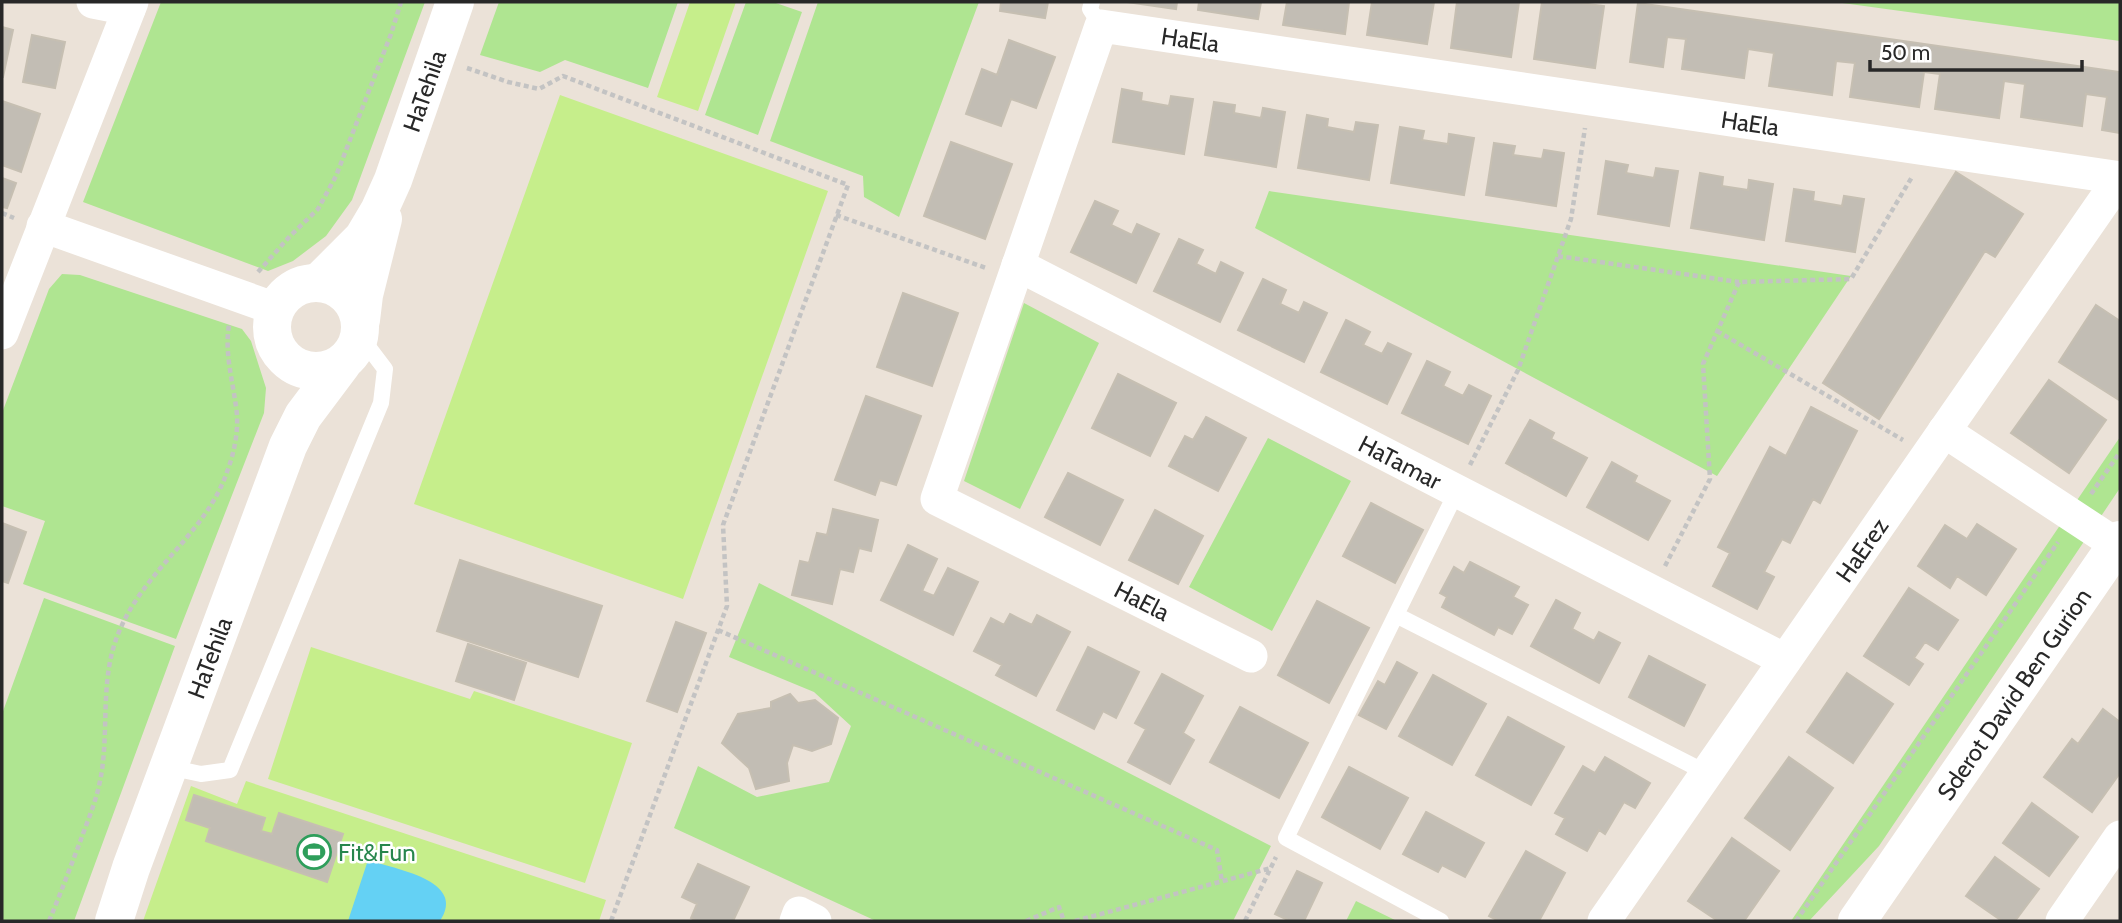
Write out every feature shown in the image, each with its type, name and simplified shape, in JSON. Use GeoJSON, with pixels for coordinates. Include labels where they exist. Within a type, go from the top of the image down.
{"type":"FeatureCollection","features":[{"type":"Feature","properties":{"kind":"street"},"geometry":{"type":"LineString","coordinates":[[2,333],[131,6],[93,2]]}},
{"type":"Feature","properties":{"kind":"street","name":"HaTehila"},"geometry":{"type":"LineString","coordinates":[[319,282],[363,239],[379,211],[393,180],[455,2]]}},
{"type":"Feature","properties":{"kind":"street","name":"HaEla"},"geometry":{"type":"LineString","coordinates":[[1251,656],[937,499],[1015,272],[1096,14],[1589,99],[2120,178]]}},
{"type":"Feature","properties":{"kind":"street","name":"HaErez"},"geometry":{"type":"LineString","coordinates":[[1604,921],[2120,178]]}},
{"type":"Feature","properties":{"kind":"street","name":"HaTehila"},"geometry":{"type":"LineString","coordinates":[[114,921],[131,868],[288,446],[303,416],[354,340],[393,180]]}},
{"type":"Feature","properties":{"kind":"street"},"geometry":{"type":"LineString","coordinates":[[43,226],[276,309]]}},
{"type":"Feature","properties":{"kind":"street","name":"HaTamar"},"geometry":{"type":"LineString","coordinates":[[1015,272],[1457,491],[1785,660]]}},
{"type":"Feature","properties":{"kind":"street"},"geometry":{"type":"LineString","coordinates":[[319,282],[346,293],[356,306],[354,340],[328,371],[312,372],[285,360],[276,347],[271,332],[272,317],[279,302],[289,291],[303,284],[319,282]]}},
{"type":"Feature","properties":{"kind":"street","name":"HaTehila"},"geometry":{"type":"LineString","coordinates":[[285,360],[292,409],[288,446]]}},
{"type":"Feature","properties":{"kind":"street"},"geometry":{"type":"LineString","coordinates":[[1936,443],[2119,542]]}},
{"type":"Feature","properties":{"kind":"street","name":"Sderot David Ben Gurion"},"geometry":{"type":"LineString","coordinates":[[1857,921],[2119,542]]}},
{"type":"Feature","properties":{"kind":"street"},"geometry":{"type":"LineString","coordinates":[[2062,921],[2120,837]]}},
{"type":"Feature","properties":{"kind":"street","name":"Sderot David Ben Gurion"},"geometry":{"type":"LineString","coordinates":[[1840,921],[1909,847]]}},
{"type":"Feature","properties":{"kind":"street","name":"HaTehila"},"geometry":{"type":"LineString","coordinates":[[99,921],[131,868]]}},
{"type":"Feature","properties":{"kind":"street"},"geometry":{"type":"LineString","coordinates":[[796,921],[799,913],[815,921]]}},
{"type":"Feature","properties":{"kind":"lane"},"geometry":{"type":"LineString","coordinates":[[168,767],[201,774],[230,770],[381,403],[385,369],[354,340]]}},
{"type":"Feature","properties":{"kind":"lane"},"geometry":{"type":"LineString","coordinates":[[1441,921],[1286,838],[1457,491]]}},
{"type":"Feature","properties":{"kind":"lane"},"geometry":{"type":"LineString","coordinates":[[1396,615],[1707,773]]}},
{"type":"Feature","properties":{"kind":"path"},"geometry":{"type":"LineString","coordinates":[[49,921],[87,824],[100,782],[105,739],[106,682],[113,649],[127,612],[147,582],[182,543],[216,498],[227,473],[236,440],[237,416],[226,342],[230,319],[239,296],[290,236],[318,209],[336,176],[401,2]]}},
{"type":"Feature","properties":{"kind":"path"},"geometry":{"type":"LineString","coordinates":[[436,57],[508,82],[539,89],[563,76],[848,186],[723,525],[727,606],[611,921]]}},
{"type":"Feature","properties":{"kind":"path"},"geometry":{"type":"LineString","coordinates":[[1457,491],[1518,370],[1571,219],[1589,99]]}},
{"type":"Feature","properties":{"kind":"path"},"geometry":{"type":"LineString","coordinates":[[1558,256],[1739,282],[1851,279],[1928,149]]}},
{"type":"Feature","properties":{"kind":"path"},"geometry":{"type":"LineString","coordinates":[[836,215],[1015,272]]}},
{"type":"Feature","properties":{"kind":"path"},"geometry":{"type":"LineString","coordinates":[[1651,592],[1710,479],[1703,364],[1739,282]]}},
{"type":"Feature","properties":{"kind":"path"},"geometry":{"type":"LineString","coordinates":[[1717,330],[1936,443]]}},
{"type":"Feature","properties":{"kind":"path"},"geometry":{"type":"LineString","coordinates":[[1796,921],[2120,452]]}},
{"type":"Feature","properties":{"kind":"path"},"geometry":{"type":"LineString","coordinates":[[718,630],[1217,850],[1222,882]]}},
{"type":"Feature","properties":{"kind":"path"},"geometry":{"type":"LineString","coordinates":[[1245,921],[1286,838]]}},
{"type":"Feature","properties":{"kind":"path"},"geometry":{"type":"LineString","coordinates":[[1075,921],[1272,868]]}},
{"type":"Feature","properties":{"kind":"path"},"geometry":{"type":"LineString","coordinates":[[1027,921],[1059,907],[1064,921]]}},
{"type":"Feature","properties":{"kind":"green space"},"geometry":{"type":"Polygon","coordinates":[[[161,2],[425,2],[352,200],[326,236],[293,261],[268,271],[83,202],[161,2]]]}},
{"type":"Feature","properties":{"kind":"green space"},"geometry":{"type":"Polygon","coordinates":[[[499,2],[678,2],[648,88],[565,60],[540,72],[480,55],[499,2]]]}},
{"type":"Feature","properties":{"kind":"green space"},"geometry":{"type":"Polygon","coordinates":[[[690,2],[736,2],[698,111],[657,97],[690,2]]]}},
{"type":"Feature","properties":{"kind":"green space"},"geometry":{"type":"Polygon","coordinates":[[[746,2],[773,2],[802,12],[758,135],[705,115],[746,2]]]}},
{"type":"Feature","properties":{"kind":"green space"},"geometry":{"type":"Polygon","coordinates":[[[818,2],[979,2],[899,217],[864,197],[863,176],[770,141],[818,2]]]}},
{"type":"Feature","properties":{"kind":"green space"},"geometry":{"type":"Polygon","coordinates":[[[1835,2],[2120,2],[2120,41],[1835,2]]]}},
{"type":"Feature","properties":{"kind":"green space"},"geometry":{"type":"Polygon","coordinates":[[[560,95],[828,191],[683,599],[414,504],[560,95]]]}},
{"type":"Feature","properties":{"kind":"green space"},"geometry":{"type":"Polygon","coordinates":[[[1269,191],[1851,276],[1717,476],[1255,228],[1269,191]]]}},
{"type":"Feature","properties":{"kind":"green space"},"geometry":{"type":"Polygon","coordinates":[[[62,274],[80,275],[242,329],[251,341],[266,388],[264,413],[176,639],[23,584],[45,521],[2,506],[2,413],[49,289],[62,274]]]}},
{"type":"Feature","properties":{"kind":"green space"},"geometry":{"type":"Polygon","coordinates":[[[1024,303],[1099,343],[1020,509],[964,481],[1024,303]]]}},
{"type":"Feature","properties":{"kind":"green space"},"geometry":{"type":"Polygon","coordinates":[[[2120,437],[2120,488],[1879,846],[1809,921],[1791,921],[2120,437]]]}},
{"type":"Feature","properties":{"kind":"green space"},"geometry":{"type":"Polygon","coordinates":[[[1268,438],[1351,481],[1272,631],[1189,587],[1268,438]]]}},
{"type":"Feature","properties":{"kind":"green space"},"geometry":{"type":"Polygon","coordinates":[[[759,583],[1271,846],[1233,921],[876,921],[674,828],[698,766],[757,797],[829,782],[851,726],[814,692],[729,657],[759,583]]]}},
{"type":"Feature","properties":{"kind":"green space"},"geometry":{"type":"Polygon","coordinates":[[[44,598],[175,646],[74,921],[2,921],[2,714],[44,598]]]}},
{"type":"Feature","properties":{"kind":"green space"},"geometry":{"type":"Polygon","coordinates":[[[311,647],[470,699],[474,691],[632,743],[585,883],[268,779],[311,647]]]}},
{"type":"Feature","properties":{"kind":"green space","name":"Fit&Fun"},"geometry":{"type":"Polygon","coordinates":[[[246,781],[606,900],[599,921],[143,921],[191,786],[237,804],[246,781]]]}},
{"type":"Feature","properties":{"kind":"green space"},"geometry":{"type":"Polygon","coordinates":[[[1356,901],[1397,921],[1346,921],[1356,901]]]}},
{"type":"Feature","properties":{"kind":"water","name":"Fit&Fun"},"geometry":{"type":"Polygon","coordinates":[[[368,860],[410,872],[436,886],[444,895],[446,907],[440,921],[348,921],[368,860]]]}},
{"type":"Feature","properties":{"kind":"building"},"geometry":{"type":"Polygon","coordinates":[[[1001,2],[1048,2],[1045,18],[1000,11],[1001,2]]]}},
{"type":"Feature","properties":{"kind":"building"},"geometry":{"type":"Polygon","coordinates":[[[1127,2],[1177,2],[1176,9],[1127,2]]]}},
{"type":"Feature","properties":{"kind":"building"},"geometry":{"type":"Polygon","coordinates":[[[1199,2],[1261,2],[1258,19],[1198,10],[1199,2]]]}},
{"type":"Feature","properties":{"kind":"building"},"geometry":{"type":"Polygon","coordinates":[[[1287,2],[1349,2],[1345,34],[1283,25],[1287,2]]]}},
{"type":"Feature","properties":{"kind":"building"},"geometry":{"type":"Polygon","coordinates":[[[1372,2],[1434,2],[1427,44],[1367,35],[1372,2]]]}},
{"type":"Feature","properties":{"kind":"building"},"geometry":{"type":"Polygon","coordinates":[[[1457,2],[1519,2],[1511,57],[1451,48],[1457,2]]]}},
{"type":"Feature","properties":{"kind":"building"},"geometry":{"type":"Polygon","coordinates":[[[1542,2],[1604,6],[1595,68],[1534,59],[1542,2]]]}},
{"type":"Feature","properties":{"kind":"building"},"geometry":{"type":"Polygon","coordinates":[[[1638,3],[2120,72],[2120,133],[2102,130],[2107,97],[2086,94],[2082,126],[2021,117],[2025,84],[2004,81],[1999,118],[1935,109],[1940,74],[1924,72],[1919,107],[1850,97],[1855,63],[1836,61],[1832,95],[1769,86],[1774,53],[1748,49],[1744,78],[1682,69],[1686,39],[1667,37],[1663,67],[1630,62],[1638,3]]]}},
{"type":"Feature","properties":{"kind":"building"},"geometry":{"type":"Polygon","coordinates":[[[2,27],[13,30],[3,77],[2,77],[2,27]]]}},
{"type":"Feature","properties":{"kind":"building"},"geometry":{"type":"Polygon","coordinates":[[[32,35],[65,42],[55,88],[23,82],[32,35]]]}},
{"type":"Feature","properties":{"kind":"building"},"geometry":{"type":"Polygon","coordinates":[[[1009,40],[1055,57],[1036,108],[1011,99],[1001,126],[966,114],[982,69],[997,75],[1009,40]]]}},
{"type":"Feature","properties":{"kind":"building"},"geometry":{"type":"Polygon","coordinates":[[[1122,89],[1142,93],[1141,101],[1169,106],[1171,96],[1193,99],[1184,154],[1113,142],[1122,89]]]}},
{"type":"Feature","properties":{"kind":"building"},"geometry":{"type":"Polygon","coordinates":[[[2,101],[40,114],[21,172],[2,165],[2,101]]]}},
{"type":"Feature","properties":{"kind":"building"},"geometry":{"type":"Polygon","coordinates":[[[1214,102],[1235,105],[1234,113],[1261,118],[1263,108],[1285,112],[1276,167],[1205,155],[1214,102]]]}},
{"type":"Feature","properties":{"kind":"building"},"geometry":{"type":"Polygon","coordinates":[[[1307,115],[1328,119],[1327,127],[1354,132],[1356,122],[1378,125],[1369,180],[1298,168],[1307,115]]]}},
{"type":"Feature","properties":{"kind":"building"},"geometry":{"type":"Polygon","coordinates":[[[1400,127],[1424,131],[1422,140],[1448,144],[1449,134],[1474,138],[1464,195],[1391,183],[1400,127]]]}},
{"type":"Feature","properties":{"kind":"building"},"geometry":{"type":"Polygon","coordinates":[[[951,142],[1012,164],[985,239],[924,216],[951,142]]]}},
{"type":"Feature","properties":{"kind":"building"},"geometry":{"type":"Polygon","coordinates":[[[1494,143],[1515,146],[1513,155],[1542,159],[1544,150],[1564,153],[1556,206],[1486,195],[1494,143]]]}},
{"type":"Feature","properties":{"kind":"building"},"geometry":{"type":"Polygon","coordinates":[[[1606,161],[1628,165],[1626,173],[1654,178],[1656,168],[1678,171],[1669,226],[1598,214],[1606,161]]]}},
{"type":"Feature","properties":{"kind":"building"},"geometry":{"type":"Polygon","coordinates":[[[1956,172],[2023,214],[1995,257],[1985,251],[1879,419],[1823,383],[1956,172]]]}},
{"type":"Feature","properties":{"kind":"building"},"geometry":{"type":"Polygon","coordinates":[[[1700,173],[1723,177],[1722,186],[1748,190],[1749,180],[1773,184],[1764,240],[1691,228],[1700,173]]]}},
{"type":"Feature","properties":{"kind":"building"},"geometry":{"type":"Polygon","coordinates":[[[2,178],[16,183],[7,208],[2,207],[2,178]]]}},
{"type":"Feature","properties":{"kind":"building"},"geometry":{"type":"Polygon","coordinates":[[[1794,189],[1814,192],[1813,201],[1842,206],[1844,196],[1864,199],[1855,252],[1786,241],[1794,189]]]}},
{"type":"Feature","properties":{"kind":"building"},"geometry":{"type":"Polygon","coordinates":[[[1095,201],[1118,211],[1111,225],[1132,235],[1137,224],[1159,234],[1136,283],[1071,252],[1095,201]]]}},
{"type":"Feature","properties":{"kind":"building"},"geometry":{"type":"Polygon","coordinates":[[[1179,239],[1203,250],[1196,264],[1216,274],[1221,262],[1243,273],[1220,322],[1154,291],[1179,239]]]}},
{"type":"Feature","properties":{"kind":"building"},"geometry":{"type":"Polygon","coordinates":[[[1263,279],[1286,290],[1280,304],[1299,313],[1304,302],[1327,313],[1304,362],[1238,330],[1263,279]]]}},
{"type":"Feature","properties":{"kind":"building"},"geometry":{"type":"Polygon","coordinates":[[[903,293],[958,313],[932,386],[877,367],[903,293]]]}},
{"type":"Feature","properties":{"kind":"building"},"geometry":{"type":"Polygon","coordinates":[[[2096,305],[2120,321],[2119,400],[2059,362],[2096,305]]]}},
{"type":"Feature","properties":{"kind":"building"},"geometry":{"type":"Polygon","coordinates":[[[1346,320],[1370,332],[1363,345],[1382,354],[1388,343],[1411,354],[1387,404],[1321,372],[1346,320]]]}},
{"type":"Feature","properties":{"kind":"building"},"geometry":{"type":"Polygon","coordinates":[[[1427,361],[1450,372],[1443,386],[1463,396],[1469,385],[1491,396],[1468,444],[1402,413],[1427,361]]]}},
{"type":"Feature","properties":{"kind":"building"},"geometry":{"type":"Polygon","coordinates":[[[1118,374],[1176,403],[1150,456],[1092,428],[1118,374]]]}},
{"type":"Feature","properties":{"kind":"building"},"geometry":{"type":"Polygon","coordinates":[[[2049,380],[2106,420],[2069,473],[2011,433],[2049,380]]]}},
{"type":"Feature","properties":{"kind":"building"},"geometry":{"type":"Polygon","coordinates":[[[866,396],[921,416],[896,485],[880,480],[875,495],[835,480],[866,396]]]}},
{"type":"Feature","properties":{"kind":"building"},"geometry":{"type":"Polygon","coordinates":[[[1811,407],[1857,431],[1820,503],[1813,499],[1790,543],[1782,539],[1764,572],[1774,577],[1757,609],[1713,586],[1730,553],[1718,547],[1770,447],[1786,456],[1811,407]]]}},
{"type":"Feature","properties":{"kind":"building"},"geometry":{"type":"Polygon","coordinates":[[[1206,417],[1246,438],[1218,491],[1169,466],[1185,436],[1193,440],[1206,417]]]}},
{"type":"Feature","properties":{"kind":"building"},"geometry":{"type":"Polygon","coordinates":[[[1530,420],[1554,433],[1551,439],[1587,458],[1566,496],[1506,463],[1530,420]]]}},
{"type":"Feature","properties":{"kind":"building"},"geometry":{"type":"Polygon","coordinates":[[[1612,462],[1637,476],[1634,482],[1670,501],[1648,540],[1587,507],[1612,462]]]}},
{"type":"Feature","properties":{"kind":"building"},"geometry":{"type":"Polygon","coordinates":[[[1068,473],[1123,500],[1100,545],[1045,517],[1068,473]]]}},
{"type":"Feature","properties":{"kind":"building"},"geometry":{"type":"Polygon","coordinates":[[[1371,503],[1423,530],[1395,583],[1343,556],[1371,503]]]}},
{"type":"Feature","properties":{"kind":"building"},"geometry":{"type":"Polygon","coordinates":[[[833,509],[878,520],[871,551],[859,548],[853,572],[840,569],[832,604],[792,595],[800,561],[809,563],[817,533],[827,535],[833,509]]]}},
{"type":"Feature","properties":{"kind":"building"},"geometry":{"type":"Polygon","coordinates":[[[1155,510],[1203,536],[1178,584],[1129,560],[1155,510]]]}},
{"type":"Feature","properties":{"kind":"building"},"geometry":{"type":"Polygon","coordinates":[[[2,523],[26,532],[8,583],[2,581],[2,523]]]}},
{"type":"Feature","properties":{"kind":"building"},"geometry":{"type":"Polygon","coordinates":[[[1977,524],[2016,549],[1986,595],[1957,576],[1950,588],[1918,566],[1945,525],[1967,539],[1977,524]]]}},
{"type":"Feature","properties":{"kind":"building"},"geometry":{"type":"Polygon","coordinates":[[[908,545],[937,559],[922,591],[934,596],[948,568],[978,582],[953,635],[881,600],[908,545]]]}},
{"type":"Feature","properties":{"kind":"building"},"geometry":{"type":"Polygon","coordinates":[[[460,560],[602,606],[578,677],[437,631],[460,560]]]}},
{"type":"Feature","properties":{"kind":"building"},"geometry":{"type":"Polygon","coordinates":[[[1470,562],[1519,587],[1513,597],[1528,605],[1512,634],[1498,627],[1494,635],[1442,607],[1447,597],[1440,593],[1454,567],[1464,573],[1470,562]]]}},
{"type":"Feature","properties":{"kind":"building"},"geometry":{"type":"Polygon","coordinates":[[[1909,588],[1958,620],[1938,650],[1925,642],[1914,658],[1923,664],[1909,685],[1864,656],[1909,588]]]}},
{"type":"Feature","properties":{"kind":"building"},"geometry":{"type":"Polygon","coordinates":[[[1556,600],[1580,613],[1572,629],[1594,641],[1599,632],[1620,643],[1599,683],[1531,646],[1556,600]]]}},
{"type":"Feature","properties":{"kind":"building"},"geometry":{"type":"Polygon","coordinates":[[[1317,601],[1369,628],[1329,703],[1278,675],[1317,601]]]}},
{"type":"Feature","properties":{"kind":"building"},"geometry":{"type":"Polygon","coordinates":[[[1010,614],[1032,625],[1037,615],[1070,632],[1036,696],[996,675],[1002,665],[974,651],[991,618],[1004,625],[1010,614]]]}},
{"type":"Feature","properties":{"kind":"building"},"geometry":{"type":"Polygon","coordinates":[[[676,622],[706,633],[677,712],[647,701],[676,622]]]}},
{"type":"Feature","properties":{"kind":"building"},"geometry":{"type":"Polygon","coordinates":[[[468,644],[526,663],[514,700],[456,681],[468,644]]]}},
{"type":"Feature","properties":{"kind":"building"},"geometry":{"type":"Polygon","coordinates":[[[1088,647],[1139,672],[1116,718],[1103,711],[1094,729],[1057,710],[1088,647]]]}},
{"type":"Feature","properties":{"kind":"building"},"geometry":{"type":"Polygon","coordinates":[[[1649,656],[1705,685],[1684,726],[1629,697],[1649,656]]]}},
{"type":"Feature","properties":{"kind":"building"},"geometry":{"type":"Polygon","coordinates":[[[1397,662],[1417,673],[1386,729],[1359,715],[1378,681],[1385,685],[1397,662]]]}},
{"type":"Feature","properties":{"kind":"building"},"geometry":{"type":"Polygon","coordinates":[[[1847,673],[1893,704],[1853,763],[1807,732],[1847,673]]]}},
{"type":"Feature","properties":{"kind":"building"},"geometry":{"type":"Polygon","coordinates":[[[1162,674],[1203,696],[1183,733],[1194,740],[1170,784],[1128,762],[1146,729],[1135,723],[1162,674]]]}},
{"type":"Feature","properties":{"kind":"building"},"geometry":{"type":"Polygon","coordinates":[[[1433,675],[1486,704],[1452,765],[1399,736],[1433,675]]]}},
{"type":"Feature","properties":{"kind":"building"},"geometry":{"type":"Polygon","coordinates":[[[790,694],[798,703],[815,700],[838,718],[831,744],[812,751],[793,745],[787,763],[789,781],[756,789],[749,768],[722,743],[738,714],[771,708],[771,702],[790,694]]]}},
{"type":"Feature","properties":{"kind":"building"},"geometry":{"type":"Polygon","coordinates":[[[1240,707],[1308,743],[1279,798],[1210,762],[1240,707]]]}},
{"type":"Feature","properties":{"kind":"building"},"geometry":{"type":"Polygon","coordinates":[[[2103,709],[2120,722],[2120,773],[2092,812],[2044,777],[2072,739],[2078,744],[2103,709]]]}},
{"type":"Feature","properties":{"kind":"building"},"geometry":{"type":"Polygon","coordinates":[[[1508,717],[1564,747],[1531,805],[1476,775],[1508,717]]]}},
{"type":"Feature","properties":{"kind":"building"},"geometry":{"type":"Polygon","coordinates":[[[1605,757],[1650,783],[1635,808],[1624,802],[1605,834],[1599,830],[1587,851],[1556,834],[1565,818],[1555,813],[1583,766],[1595,773],[1605,757]]]}},
{"type":"Feature","properties":{"kind":"building"},"geometry":{"type":"Polygon","coordinates":[[[1789,757],[1833,788],[1790,850],[1745,818],[1789,757]]]}},
{"type":"Feature","properties":{"kind":"building"},"geometry":{"type":"Polygon","coordinates":[[[1349,767],[1408,798],[1380,849],[1322,817],[1349,767]]]}},
{"type":"Feature","properties":{"kind":"building"},"geometry":{"type":"Polygon","coordinates":[[[194,795],[265,818],[261,831],[272,834],[279,813],[343,834],[327,882],[206,841],[210,828],[186,820],[194,795]]]}},
{"type":"Feature","properties":{"kind":"building"},"geometry":{"type":"Polygon","coordinates":[[[2032,803],[2078,837],[2049,876],[2003,843],[2032,803]]]}},
{"type":"Feature","properties":{"kind":"building"},"geometry":{"type":"Polygon","coordinates":[[[1426,812],[1484,843],[1465,877],[1442,865],[1438,872],[1403,854],[1426,812]]]}},
{"type":"Feature","properties":{"kind":"building"},"geometry":{"type":"Polygon","coordinates":[[[1732,838],[1779,871],[1744,921],[1718,921],[1688,901],[1732,838]]]}},
{"type":"Feature","properties":{"kind":"building"},"geometry":{"type":"Polygon","coordinates":[[[1526,851],[1565,873],[1539,921],[1499,921],[1489,916],[1526,851]]]}},
{"type":"Feature","properties":{"kind":"building"},"geometry":{"type":"Polygon","coordinates":[[[1995,857],[2039,889],[2015,921],[2002,921],[1966,896],[1995,857]]]}},
{"type":"Feature","properties":{"kind":"building"},"geometry":{"type":"Polygon","coordinates":[[[698,864],[749,887],[733,921],[697,921],[691,918],[697,904],[682,897],[698,864]]]}},
{"type":"Feature","properties":{"kind":"building"},"geometry":{"type":"Polygon","coordinates":[[[1297,871],[1322,883],[1304,921],[1290,921],[1275,914],[1297,871]]]}},
{"type":"Feature","properties":{"kind":"place","name":"Fit&Fun"},"geometry":{"type":"Point","coordinates":[314,852]}}]}
